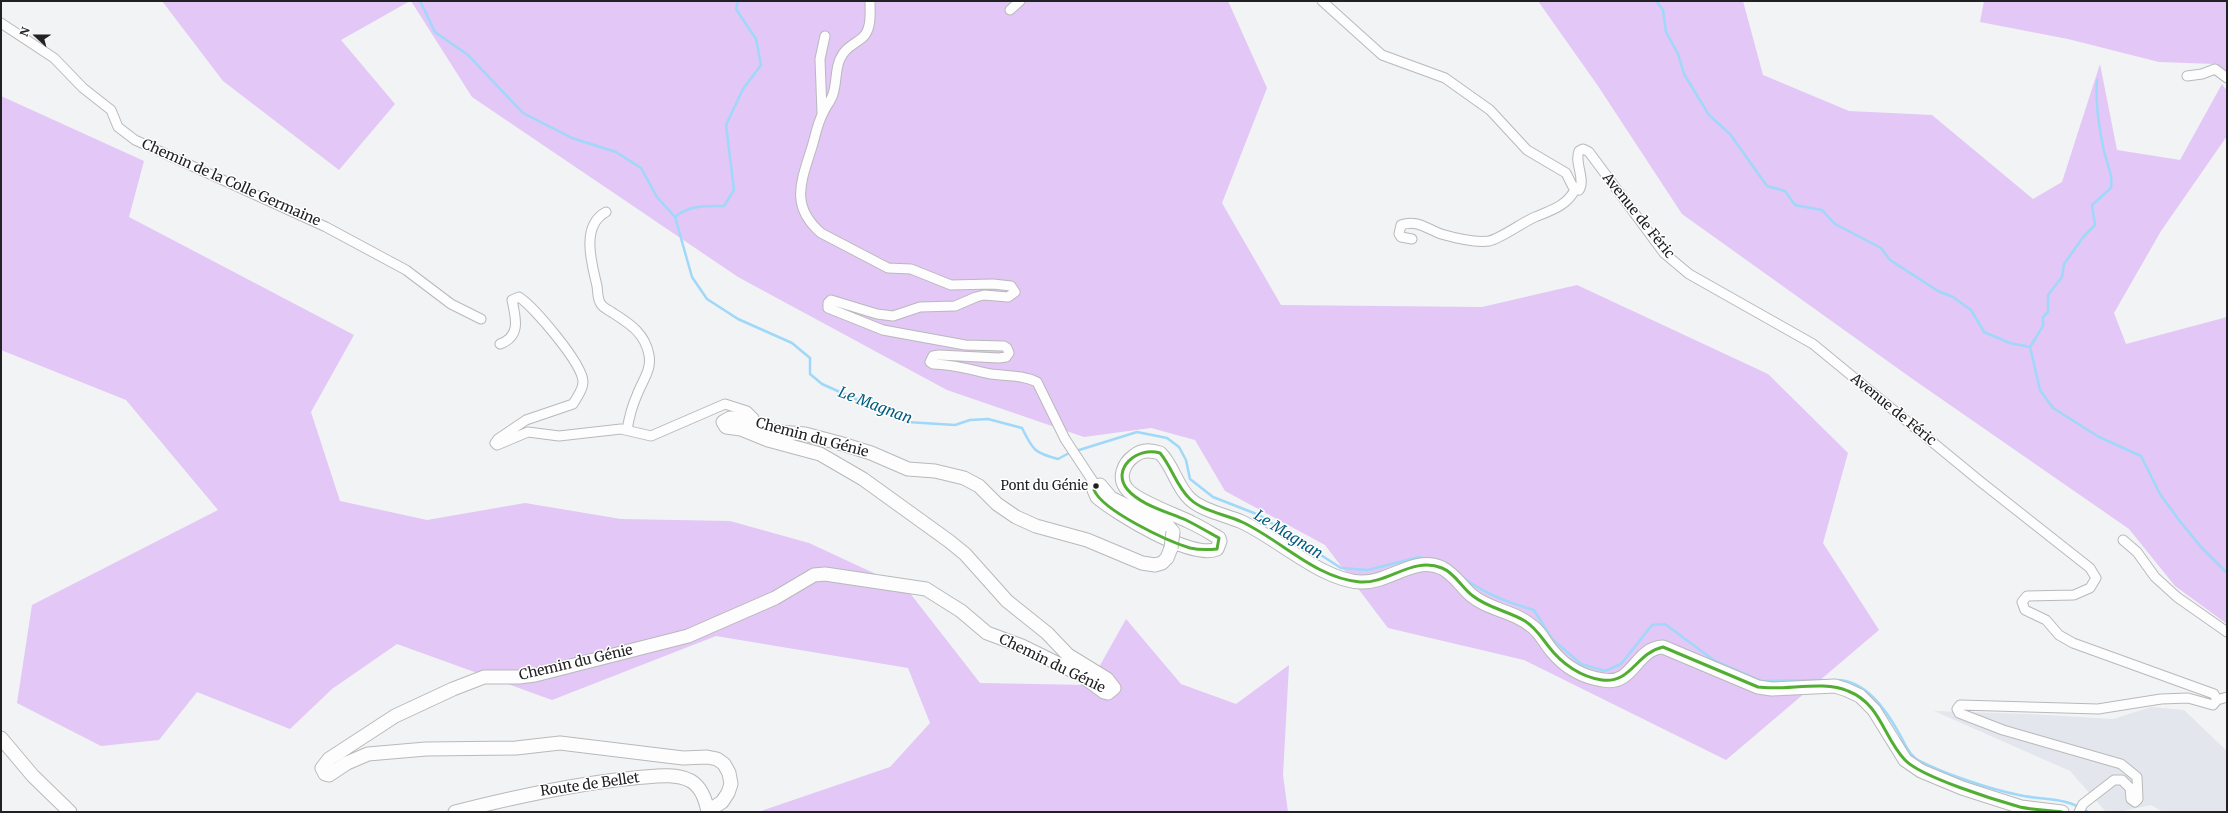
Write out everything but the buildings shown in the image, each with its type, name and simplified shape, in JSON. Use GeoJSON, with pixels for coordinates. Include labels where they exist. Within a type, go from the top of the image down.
{"type":"FeatureCollection","features":[{"type":"Feature","properties":{"kind":"street","name":"Chemin du Génie"},"geometry":{"type":"LineString","coordinates":[[708,812],[722,802],[728,793],[731,784],[729,773],[724,764],[717,759],[707,757],[683,758],[560,744],[516,748],[426,749],[368,754],[347,762],[329,775],[325,774],[322,768],[329,759],[395,716],[453,689],[484,677],[519,677],[535,675],[688,636],[776,598],[814,575],[825,574],[926,589],[961,611],[987,633],[1022,646],[1081,675],[1104,692],[1108,693],[1114,688],[1107,679],[1068,655],[1046,633],[1007,601],[964,554],[949,541],[863,479],[820,454],[768,440],[741,429],[726,427],[723,422],[730,418],[736,418],[757,424],[778,432],[805,434],[845,445],[871,453],[908,469],[935,471],[964,478],[979,486],[997,504],[1016,517],[1036,526],[1087,540],[1142,563],[1155,565],[1162,563],[1167,558],[1171,548],[1173,532],[1168,526],[1111,498],[1100,485],[1096,486],[1087,475],[1065,439],[1037,382],[1028,378],[991,374],[964,367],[933,364],[930,362],[932,356],[939,355],[999,358],[1006,357],[1008,353],[1004,346],[965,345],[883,330],[828,308],[828,303],[831,300],[877,314],[893,316],[920,307],[956,306],[984,295],[1008,298],[1014,292],[1011,286],[993,284],[958,286],[944,283],[911,269],[888,268],[821,233],[813,226],[804,211],[800,191],[802,179],[822,113],[836,86],[837,68],[842,56],[850,46],[863,37],[868,29],[870,1]]}},
{"type":"Feature","properties":{"kind":"street"},"geometry":{"type":"LineString","coordinates":[[1010,10],[1020,1]]}},
{"type":"Feature","properties":{"kind":"street"},"geometry":{"type":"LineString","coordinates":[[1322,1],[1382,55],[1445,78],[1490,110],[1527,150],[1566,173],[1576,188],[1566,204],[1519,224],[1495,239],[1477,241],[1440,233],[1425,225],[1409,222],[1402,225],[1399,234],[1401,237],[1412,239]]}},
{"type":"Feature","properties":{"kind":"street","name":"Chemin de la Colle Germaine"},"geometry":{"type":"LineString","coordinates":[[1,23],[54,58],[82,88],[111,110],[118,127],[136,140],[326,227],[406,270],[451,304],[481,319]]}},
{"type":"Feature","properties":{"kind":"street"},"geometry":{"type":"LineString","coordinates":[[822,113],[820,59],[825,36]]}},
{"type":"Feature","properties":{"kind":"street"},"geometry":{"type":"LineString","coordinates":[[2187,76],[2215,69],[2227,78]]}},
{"type":"Feature","properties":{"kind":"street","name":"Avenue de Féric"},"geometry":{"type":"LineString","coordinates":[[1576,188],[1579,190],[1582,186],[1577,156],[1578,150],[1583,149],[1588,152],[1664,253],[1689,274],[1813,344],[1874,396],[2090,568],[2096,578],[2090,588],[2074,595],[2027,596],[2022,602],[2025,610],[2046,620],[2059,636],[2074,643],[2206,690],[2214,694],[2215,703]]}},
{"type":"Feature","properties":{"kind":"street"},"geometry":{"type":"LineString","coordinates":[[606,212],[601,215],[593,228],[589,250],[599,300],[605,308],[632,325],[640,333],[646,343],[650,360],[646,379],[635,401],[627,430]]}},
{"type":"Feature","properties":{"kind":"street"},"geometry":{"type":"LineString","coordinates":[[500,344],[510,340],[515,332],[512,300],[519,297],[526,301],[555,334],[576,364],[583,380],[583,388],[573,404],[526,420],[498,439],[495,443],[497,445],[528,432],[560,436],[612,429],[627,430],[651,436],[725,404],[747,411],[754,418],[757,424]]}},
{"type":"Feature","properties":{"kind":"street"},"geometry":{"type":"LineString","coordinates":[[1096,486],[1094,490],[1097,497],[1142,527],[1188,547],[1207,551],[1217,549],[1220,541],[1219,538],[1193,523],[1140,498],[1126,488],[1122,479],[1123,471],[1130,459],[1143,451],[1160,453],[1165,457],[1190,500],[1252,527],[1330,574],[1347,580],[1361,582],[1386,578],[1409,568],[1424,564],[1434,565],[1444,569],[1472,595],[1485,604],[1515,614],[1526,621],[1536,629],[1552,651],[1567,666],[1581,674],[1605,681],[1616,680],[1626,675],[1648,651],[1663,647],[1758,687],[1772,689],[1834,686],[1860,696],[1874,710],[1905,760],[1921,771],[1962,788],[2021,807],[2062,812]]}},
{"type":"Feature","properties":{"kind":"street"},"geometry":{"type":"LineString","coordinates":[[2123,540],[2137,552],[2155,577],[2177,597],[2227,632]]}},
{"type":"Feature","properties":{"kind":"street"},"geometry":{"type":"LineString","coordinates":[[2081,808],[2114,780],[2122,780],[2130,788],[2131,799],[2135,802],[2138,799],[2139,789],[2137,777],[2121,764],[2003,730],[1959,713],[1957,709],[1960,705],[2098,708],[2161,699],[2188,698],[2215,703],[2227,697]]}},
{"type":"Feature","properties":{"kind":"street"},"geometry":{"type":"LineString","coordinates":[[1,738],[33,776],[70,812]]}},
{"type":"Feature","properties":{"kind":"street","name":"Route de Bellet"},"geometry":{"type":"LineString","coordinates":[[455,812],[564,786],[664,776],[682,778],[691,781],[703,796],[708,812]]}},
{"type":"Feature","properties":{"kind":"shaded area"},"geometry":{"type":"Polygon","coordinates":[[[162,1],[410,1],[341,40],[395,104],[339,170],[223,81],[162,1]]]}},
{"type":"Feature","properties":{"kind":"shaded area"},"geometry":{"type":"Polygon","coordinates":[[[411,1],[1228,1],[1267,88],[1222,203],[1281,305],[1482,307],[1577,285],[1768,374],[1848,453],[1823,543],[1879,630],[1726,760],[1524,660],[1388,628],[1325,545],[1225,491],[1195,440],[1151,428],[1084,437],[947,390],[738,277],[472,97],[411,1]]]}},
{"type":"Feature","properties":{"kind":"shaded area"},"geometry":{"type":"Polygon","coordinates":[[[1538,1],[1743,1],[1763,75],[1849,111],[1932,115],[2033,199],[2062,182],[2100,64],[2117,150],[2180,160],[2222,84],[2227,91],[2227,136],[2161,231],[2114,313],[2126,344],[2227,317],[2227,624],[2175,586],[2129,529],[1914,380],[1682,214],[1598,86],[1538,1]]]}},
{"type":"Feature","properties":{"kind":"shaded area"},"geometry":{"type":"Polygon","coordinates":[[[1984,1],[2227,1],[2227,74],[2215,64],[2159,62],[2068,39],[1980,22],[1984,1]]]}},
{"type":"Feature","properties":{"kind":"shaded area"},"geometry":{"type":"Polygon","coordinates":[[[1,96],[144,161],[129,217],[354,335],[311,412],[340,501],[427,520],[525,503],[621,519],[730,521],[809,543],[906,588],[980,683],[1089,685],[1126,619],[1181,684],[1236,704],[1289,665],[1283,775],[1288,812],[758,812],[890,767],[930,723],[908,668],[716,636],[552,700],[397,644],[332,689],[290,729],[197,692],[159,740],[101,746],[17,703],[32,605],[218,510],[126,400],[1,350],[1,96]]]}},
{"type":"Feature","properties":{"kind":"shaded area"},"geometry":{"type":"Polygon","coordinates":[[[2151,707],[2184,710],[2227,751],[2227,812],[2163,812],[2151,805],[2119,812],[2106,812],[2070,771],[1934,711],[2030,714],[2113,719],[2151,707]]]}},
{"type":"Feature","properties":{"kind":"waterway"},"geometry":{"type":"LineString","coordinates":[[420,1],[435,32],[468,55],[523,113],[572,138],[616,152],[641,168],[657,197],[675,217]]}},
{"type":"Feature","properties":{"kind":"waterway","name":"Le Magnan"},"geometry":{"type":"LineString","coordinates":[[738,1],[736,9],[756,39],[761,65],[743,89],[726,125],[734,190],[724,206],[704,206],[692,208],[675,217],[692,277],[707,299],[738,319],[792,343],[810,358],[810,374],[822,384],[907,422],[955,425],[970,420],[988,419],[1022,428],[1035,450],[1044,455],[1058,459],[1071,452]]}},
{"type":"Feature","properties":{"kind":"waterway"},"geometry":{"type":"LineString","coordinates":[[1656,1],[1663,10],[1666,32],[1678,54],[1684,74],[1709,115],[1730,134],[1767,186],[1785,191],[1795,205],[1822,210],[1835,224],[1881,248],[1890,260],[1938,291],[1953,297],[1971,310],[1984,332],[2010,343],[2030,347],[2040,390],[2053,408],[2099,437],[2141,456],[2160,494],[2179,520],[2201,547],[2227,573]]}},
{"type":"Feature","properties":{"kind":"waterway"},"geometry":{"type":"LineString","coordinates":[[2030,347],[2043,326],[2043,317],[2048,312],[2048,295],[2062,277],[2064,264],[2084,236],[2095,225],[2092,205],[2111,188],[2110,174],[2104,151],[2098,116],[2097,80]]}},
{"type":"Feature","properties":{"kind":"waterway","name":"Le Magnan"},"geometry":{"type":"LineString","coordinates":[[1076,451],[1137,432],[1167,438],[1179,447],[1186,460],[1190,479],[1213,497],[1259,515],[1341,568],[1368,570],[1419,557],[1426,559]]}},
{"type":"Feature","properties":{"kind":"waterway","name":"Le Magnan"},"geometry":{"type":"LineString","coordinates":[[1462,577],[1496,597],[1534,610],[1552,639],[1581,664],[1605,671],[1621,664],[1652,625],[1665,624],[1715,661],[1761,681],[1822,680]]}},
{"type":"Feature","properties":{"kind":"waterway","name":"Le Magnan"},"geometry":{"type":"LineString","coordinates":[[1835,680],[1846,681],[1865,690],[1888,715],[1909,752],[1918,760],[1941,771],[1981,785],[2019,795],[2070,803],[2088,812]]}},
{"type":"Feature","properties":{"kind":"transit line"},"geometry":{"type":"LineString","coordinates":[[1096,486],[1094,490],[1110,507],[1122,516],[1152,532],[1190,548],[1203,550],[1217,549],[1219,538],[1186,520],[1147,504],[1127,489],[1123,481],[1122,474],[1124,467],[1129,461],[1135,456],[1143,453],[1160,453],[1168,464],[1181,488],[1190,499],[1208,510],[1242,522],[1271,538],[1313,566],[1328,573],[1344,579],[1360,582],[1381,579],[1421,565],[1431,565],[1447,570],[1469,593],[1479,600],[1529,624],[1560,659],[1579,673],[1602,680],[1612,680],[1627,673],[1646,655],[1663,647],[1758,687],[1780,688],[1827,686],[1838,688],[1848,691],[1868,704],[1875,712],[1891,741],[1905,760],[1926,774],[1977,794],[2009,804],[2025,808],[2062,812]]}},
{"type":"Feature","properties":{"kind":"place","name":"Pont du Génie"},"geometry":{"type":"Point","coordinates":[1096,486]}}]}
